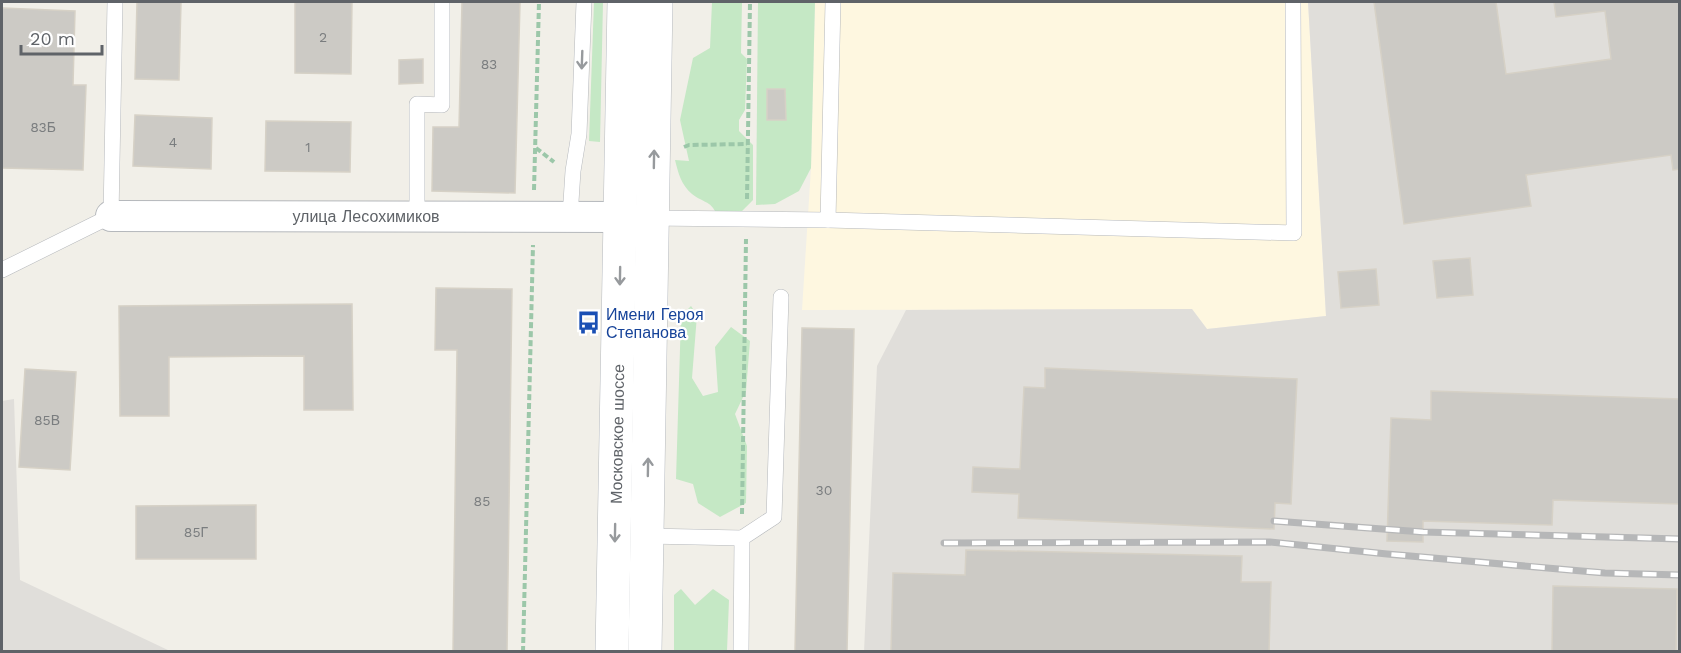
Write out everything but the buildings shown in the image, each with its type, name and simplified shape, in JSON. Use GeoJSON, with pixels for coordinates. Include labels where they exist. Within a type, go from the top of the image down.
{"type":"FeatureCollection","features":[{"type":"Feature","properties":{"kind":"main road","name":"Московское шоссе"},"geometry":{"type":"LineString","coordinates":[[612,651],[624,2]]}},
{"type":"Feature","properties":{"kind":"main road","name":"Московское шоссе"},"geometry":{"type":"LineString","coordinates":[[645,651],[656,2]]}},
{"type":"Feature","properties":{"kind":"street","name":"улица Лесохимиков"},"geometry":{"type":"LineString","coordinates":[[111,216],[621,217]]}},
{"type":"Feature","properties":{"kind":"lane"},"geometry":{"type":"LineString","coordinates":[[2,270],[111,216],[115,2]]}},
{"type":"Feature","properties":{"kind":"lane"},"geometry":{"type":"LineString","coordinates":[[417,216],[417,104],[442,105],[442,2]]}},
{"type":"Feature","properties":{"kind":"lane"},"geometry":{"type":"LineString","coordinates":[[570,217],[573,171],[579,134],[584,2]]}},
{"type":"Feature","properties":{"kind":"lane"},"geometry":{"type":"LineString","coordinates":[[828,220],[833,2]]}},
{"type":"Feature","properties":{"kind":"lane"},"geometry":{"type":"LineString","coordinates":[[621,217],[828,220],[1294,233],[1293,2]]}},
{"type":"Feature","properties":{"kind":"lane"},"geometry":{"type":"LineString","coordinates":[[647,536],[742,538],[774,517],[782,297]]}},
{"type":"Feature","properties":{"kind":"lane"},"geometry":{"type":"LineString","coordinates":[[741,651],[742,538]]}},
{"type":"Feature","properties":{"kind":"path"},"geometry":{"type":"LineString","coordinates":[[523,651],[539,2]]}},
{"type":"Feature","properties":{"kind":"path"},"geometry":{"type":"LineString","coordinates":[[747,206],[750,2]]}},
{"type":"Feature","properties":{"kind":"path"},"geometry":{"type":"LineString","coordinates":[[681,149],[689,145],[747,144]]}},
{"type":"Feature","properties":{"kind":"path"},"geometry":{"type":"LineString","coordinates":[[535,148],[554,162]]}},
{"type":"Feature","properties":{"kind":"path"},"geometry":{"type":"LineString","coordinates":[[742,538],[746,235]]}},
{"type":"Feature","properties":{"kind":"shaded area"},"geometry":{"type":"Polygon","coordinates":[[[815,2],[1308,2],[1326,316],[1207,329],[1192,309],[802,310],[811,168],[815,2]]]}},
{"type":"Feature","properties":{"kind":"shaded area"},"geometry":{"type":"Polygon","coordinates":[[[1308,2],[1679,2],[1679,651],[864,652],[877,366],[906,310],[1192,309],[1207,329],[1326,316],[1308,2]]]}},
{"type":"Feature","properties":{"kind":"shaded area"},"geometry":{"type":"Polygon","coordinates":[[[14,399],[20,580],[170,651],[2,651],[2,401],[14,399]]]}},
{"type":"Feature","properties":{"kind":"green space"},"geometry":{"type":"Polygon","coordinates":[[[594,2],[603,2],[600,142],[589,141],[594,2]]]}},
{"type":"Feature","properties":{"kind":"green space"},"geometry":{"type":"Polygon","coordinates":[[[712,2],[742,2],[741,53],[747,59],[745,110],[739,120],[739,131],[753,145],[753,200],[739,214],[715,211],[710,205],[692,194],[679,174],[675,160],[689,161],[680,120],[693,58],[710,48],[712,2]]]}},
{"type":"Feature","properties":{"kind":"green space"},"geometry":{"type":"Polygon","coordinates":[[[758,2],[815,2],[811,168],[799,191],[775,204],[756,205],[758,2]]]}},
{"type":"Feature","properties":{"kind":"green space"},"geometry":{"type":"Polygon","coordinates":[[[691,306],[697,315],[692,378],[703,396],[718,392],[715,347],[731,327],[750,341],[746,391],[735,414],[747,446],[746,503],[720,517],[698,503],[693,484],[676,479],[681,316],[691,306]]]}},
{"type":"Feature","properties":{"kind":"green space"},"geometry":{"type":"Polygon","coordinates":[[[681,589],[695,605],[713,589],[729,600],[727,651],[674,651],[674,595],[681,589]]]}},
{"type":"Feature","properties":{"kind":"railway"},"geometry":{"type":"LineString","coordinates":[[1274,521],[1423,532],[1680,539]]}},
{"type":"Feature","properties":{"kind":"railway"},"geometry":{"type":"LineString","coordinates":[[944,543],[1270,542],[1605,573],[1680,575]]}},
{"type":"Feature","properties":{"kind":"place","name":"Имени Героя Степанова"},"geometry":{"type":"Point","coordinates":[588,323]}}]}
